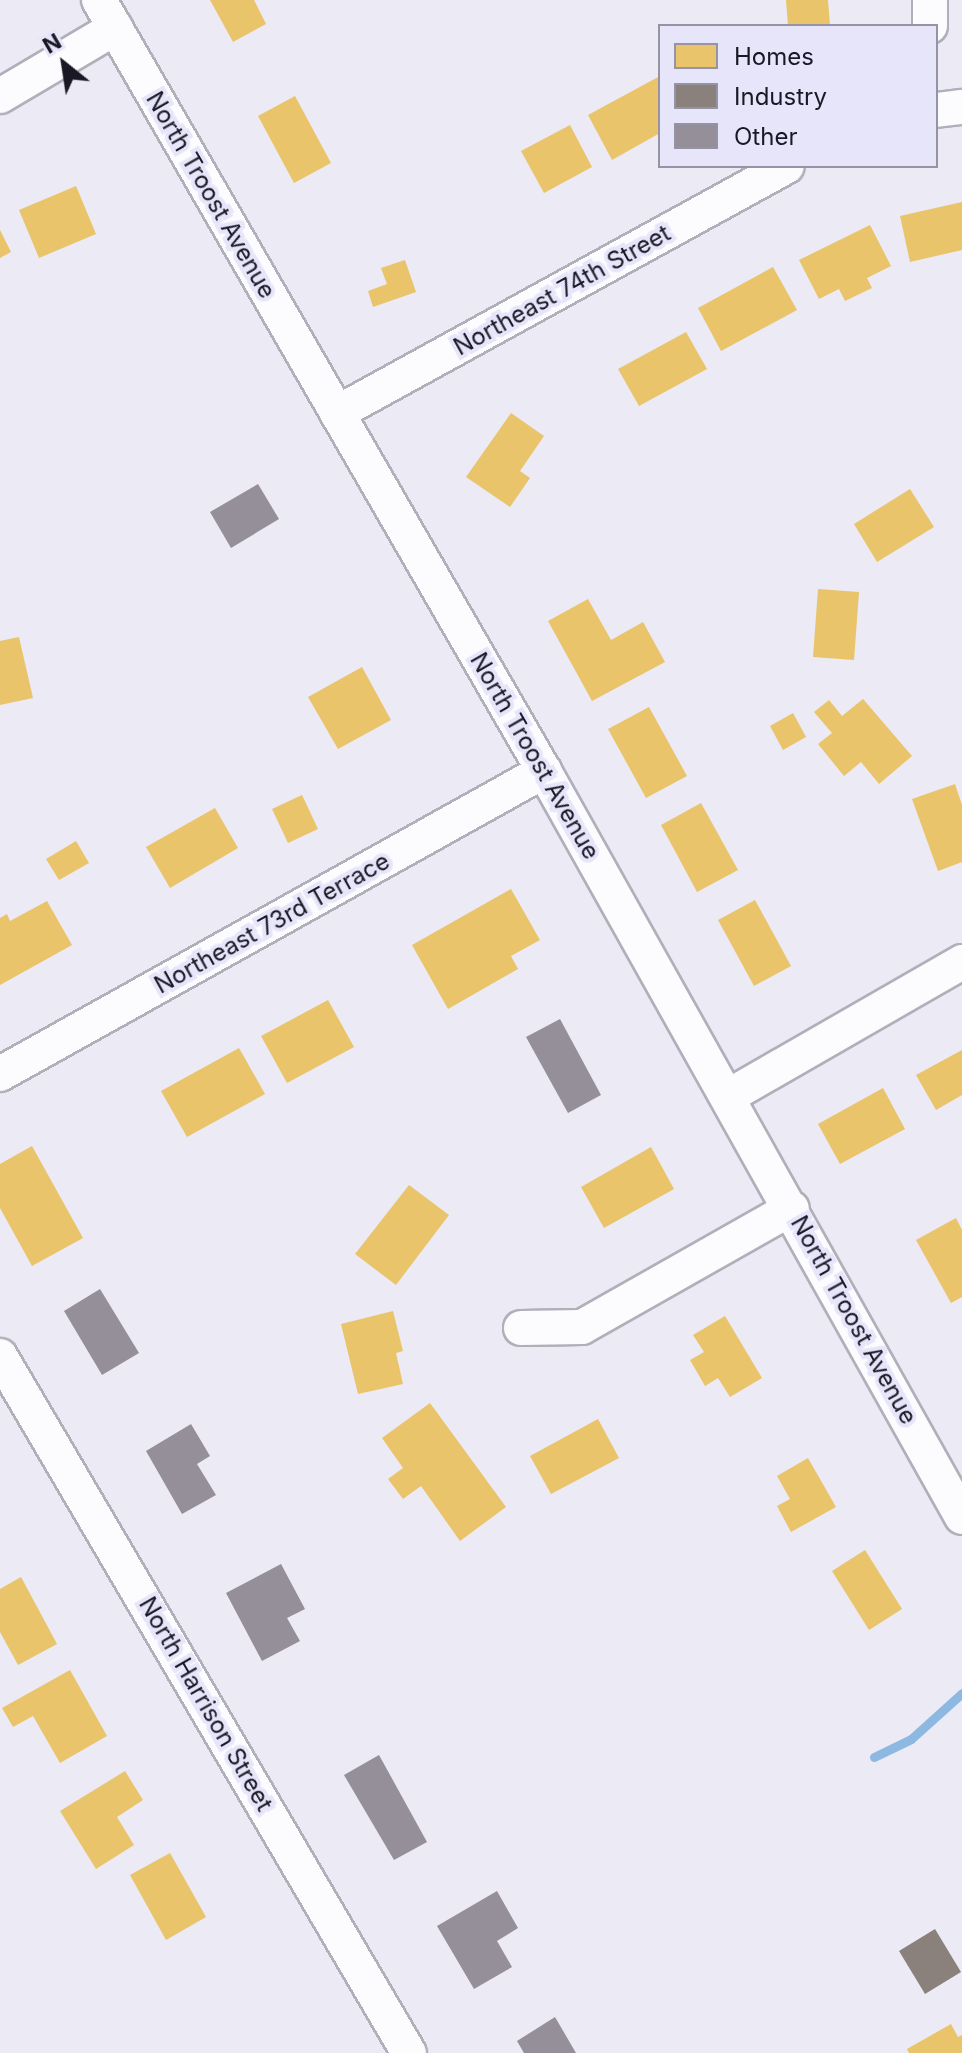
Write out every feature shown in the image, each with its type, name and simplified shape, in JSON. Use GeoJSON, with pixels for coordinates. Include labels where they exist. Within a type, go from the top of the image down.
{"type":"FeatureCollection","features":[{"type":"Feature","properties":{"kind":"street"},"geometry":{"type":"LineString","coordinates":[[930,0],[930,24]]}},
{"type":"Feature","properties":{"kind":"street"},"geometry":{"type":"LineString","coordinates":[[0,96],[107,14]]}},
{"type":"Feature","properties":{"kind":"street","name":"North Troost Avenue"},"geometry":{"type":"LineString","coordinates":[[107,14],[729,1096],[962,1517]]}},
{"type":"Feature","properties":{"kind":"street"},"geometry":{"type":"LineString","coordinates":[[938,110],[962,107]]}},
{"type":"Feature","properties":{"kind":"street","name":"Northeast 74th Street"},"geometry":{"type":"LineString","coordinates":[[337,413],[783,168]]}},
{"type":"Feature","properties":{"kind":"street","name":"Northeast 73rd Terrace"},"geometry":{"type":"LineString","coordinates":[[0,1074],[544,771]]}},
{"type":"Feature","properties":{"kind":"street"},"geometry":{"type":"LineString","coordinates":[[729,1096],[962,962]]}},
{"type":"Feature","properties":{"kind":"street"},"geometry":{"type":"LineString","coordinates":[[521,1328],[582,1327],[792,1208]]}},
{"type":"Feature","properties":{"kind":"street","name":"North Harrison Street"},"geometry":{"type":"LineString","coordinates":[[0,1356],[409,2053]]}},
{"type":"Feature","properties":{"kind":"building: Homes"},"geometry":{"type":"Polygon","coordinates":[[[210,0],[254,0],[266,24],[233,42],[210,0]]]}},
{"type":"Feature","properties":{"kind":"building: Homes"},"geometry":{"type":"Polygon","coordinates":[[[786,0],[828,0],[830,24],[788,24],[786,0]]]}},
{"type":"Feature","properties":{"kind":"building: Homes"},"geometry":{"type":"Polygon","coordinates":[[[658,77],[658,134],[612,160],[588,115],[658,77]]]}},
{"type":"Feature","properties":{"kind":"building: Homes"},"geometry":{"type":"Polygon","coordinates":[[[295,96],[331,163],[294,183],[258,116],[295,96]]]}},
{"type":"Feature","properties":{"kind":"building: Homes"},"geometry":{"type":"Polygon","coordinates":[[[570,125],[592,167],[544,193],[521,151],[570,125]]]}},
{"type":"Feature","properties":{"kind":"building: Homes"},"geometry":{"type":"Polygon","coordinates":[[[76,186],[96,234],[39,258],[19,210],[76,186]]]}},
{"type":"Feature","properties":{"kind":"building: Homes"},"geometry":{"type":"Polygon","coordinates":[[[962,202],[962,250],[910,262],[900,216],[962,202]]]}},
{"type":"Feature","properties":{"kind":"building: Homes"},"geometry":{"type":"Polygon","coordinates":[[[870,225],[891,266],[867,278],[872,288],[845,301],[839,289],[819,299],[799,260],[870,225]]]}},
{"type":"Feature","properties":{"kind":"building: Homes"},"geometry":{"type":"Polygon","coordinates":[[[0,230],[11,252],[0,258],[0,230]]]}},
{"type":"Feature","properties":{"kind":"building: Homes"},"geometry":{"type":"Polygon","coordinates":[[[405,260],[416,292],[373,307],[368,291],[387,284],[381,268],[405,260]]]}},
{"type":"Feature","properties":{"kind":"building: Homes"},"geometry":{"type":"Polygon","coordinates":[[[773,267],[797,310],[721,351],[698,308],[773,267]]]}},
{"type":"Feature","properties":{"kind":"building: Homes"},"geometry":{"type":"Polygon","coordinates":[[[686,332],[707,369],[639,406],[618,369],[686,332]]]}},
{"type":"Feature","properties":{"kind":"building: Homes"},"geometry":{"type":"Polygon","coordinates":[[[511,413],[544,436],[520,471],[530,478],[510,507],[466,477],[511,413]]]}},
{"type":"Feature","properties":{"kind":"building: Homes"},"geometry":{"type":"Polygon","coordinates":[[[910,489],[934,527],[877,562],[854,524],[910,489]]]}},
{"type":"Feature","properties":{"kind":"building: Homes"},"geometry":{"type":"Polygon","coordinates":[[[818,589],[859,592],[854,660],[813,657],[818,589]]]}},
{"type":"Feature","properties":{"kind":"building: Homes"},"geometry":{"type":"Polygon","coordinates":[[[588,599],[611,640],[643,622],[665,662],[592,701],[548,621],[588,599]]]}},
{"type":"Feature","properties":{"kind":"building: Homes"},"geometry":{"type":"Polygon","coordinates":[[[19,637],[33,698],[0,705],[0,641],[19,637]]]}},
{"type":"Feature","properties":{"kind":"building: Homes"},"geometry":{"type":"Polygon","coordinates":[[[362,667],[391,720],[338,749],[308,697],[362,667]]]}},
{"type":"Feature","properties":{"kind":"building: Homes"},"geometry":{"type":"Polygon","coordinates":[[[863,699],[912,756],[879,784],[861,762],[844,776],[818,744],[832,733],[814,712],[829,700],[842,716],[863,699]]]}},
{"type":"Feature","properties":{"kind":"building: Homes"},"geometry":{"type":"Polygon","coordinates":[[[649,707],[687,776],[646,798],[608,729],[649,707]]]}},
{"type":"Feature","properties":{"kind":"building: Homes"},"geometry":{"type":"Polygon","coordinates":[[[793,713],[806,737],[783,750],[770,726],[793,713]]]}},
{"type":"Feature","properties":{"kind":"building: Homes"},"geometry":{"type":"Polygon","coordinates":[[[955,784],[962,805],[962,862],[938,871],[912,799],[955,784]]]}},
{"type":"Feature","properties":{"kind":"building: Homes"},"geometry":{"type":"Polygon","coordinates":[[[302,795],[318,829],[288,843],[272,809],[302,795]]]}},
{"type":"Feature","properties":{"kind":"building: Homes"},"geometry":{"type":"Polygon","coordinates":[[[701,803],[738,870],[697,892],[661,825],[701,803]]]}},
{"type":"Feature","properties":{"kind":"building: Homes"},"geometry":{"type":"Polygon","coordinates":[[[215,808],[238,848],[170,888],[146,847],[215,808]]]}},
{"type":"Feature","properties":{"kind":"building: Homes"},"geometry":{"type":"Polygon","coordinates":[[[76,841],[89,863],[59,880],[46,859],[76,841]]]}},
{"type":"Feature","properties":{"kind":"building: Homes"},"geometry":{"type":"Polygon","coordinates":[[[511,889],[540,940],[511,956],[518,969],[448,1009],[412,945],[511,889]]]}},
{"type":"Feature","properties":{"kind":"building: Homes"},"geometry":{"type":"Polygon","coordinates":[[[755,900],[791,966],[754,986],[718,920],[755,900]]]}},
{"type":"Feature","properties":{"kind":"building: Homes"},"geometry":{"type":"Polygon","coordinates":[[[47,901],[72,945],[0,985],[0,918],[7,914],[10,921],[47,901]]]}},
{"type":"Feature","properties":{"kind":"building: Homes"},"geometry":{"type":"Polygon","coordinates":[[[328,1000],[354,1047],[287,1083],[261,1036],[328,1000]]]}},
{"type":"Feature","properties":{"kind":"building: Homes"},"geometry":{"type":"Polygon","coordinates":[[[239,1048],[265,1094],[187,1137],[161,1091],[239,1048]]]}},
{"type":"Feature","properties":{"kind":"building: Homes"},"geometry":{"type":"Polygon","coordinates":[[[962,1050],[962,1095],[936,1110],[916,1075],[962,1050]]]}},
{"type":"Feature","properties":{"kind":"building: Homes"},"geometry":{"type":"Polygon","coordinates":[[[883,1088],[905,1129],[840,1164],[818,1124],[883,1088]]]}},
{"type":"Feature","properties":{"kind":"building: Homes"},"geometry":{"type":"Polygon","coordinates":[[[32,1146],[83,1238],[32,1266],[0,1208],[0,1164],[32,1146]]]}},
{"type":"Feature","properties":{"kind":"building: Homes"},"geometry":{"type":"Polygon","coordinates":[[[651,1147],[674,1189],[604,1228],[581,1187],[651,1147]]]}},
{"type":"Feature","properties":{"kind":"building: Homes"},"geometry":{"type":"Polygon","coordinates":[[[409,1185],[449,1215],[396,1285],[355,1254],[409,1185]]]}},
{"type":"Feature","properties":{"kind":"building: Homes"},"geometry":{"type":"Polygon","coordinates":[[[956,1218],[962,1230],[962,1297],[951,1303],[916,1240],[956,1218]]]}},
{"type":"Feature","properties":{"kind":"building: Homes"},"geometry":{"type":"Polygon","coordinates":[[[393,1311],[403,1351],[396,1353],[403,1384],[358,1394],[341,1324],[393,1311]]]}},
{"type":"Feature","properties":{"kind":"building: Homes"},"geometry":{"type":"Polygon","coordinates":[[[725,1316],[762,1378],[730,1397],[718,1378],[705,1386],[690,1360],[704,1352],[693,1335],[725,1316]]]}},
{"type":"Feature","properties":{"kind":"building: Homes"},"geometry":{"type":"Polygon","coordinates":[[[430,1403],[506,1507],[460,1541],[421,1486],[403,1499],[388,1479],[403,1468],[382,1438],[430,1403]]]}},
{"type":"Feature","properties":{"kind":"building: Homes"},"geometry":{"type":"Polygon","coordinates":[[[598,1419],[619,1458],[551,1494],[530,1456],[598,1419]]]}},
{"type":"Feature","properties":{"kind":"building: Homes"},"geometry":{"type":"Polygon","coordinates":[[[808,1458],[836,1507],[791,1532],[777,1506],[790,1499],[777,1476],[808,1458]]]}},
{"type":"Feature","properties":{"kind":"building: Homes"},"geometry":{"type":"Polygon","coordinates":[[[865,1550],[902,1609],[869,1630],[832,1571],[865,1550]]]}},
{"type":"Feature","properties":{"kind":"building: Homes"},"geometry":{"type":"Polygon","coordinates":[[[21,1577],[57,1644],[18,1665],[0,1632],[0,1589],[21,1577]]]}},
{"type":"Feature","properties":{"kind":"building: Homes"},"geometry":{"type":"Polygon","coordinates":[[[70,1670],[107,1736],[60,1763],[33,1716],[13,1727],[2,1708],[70,1670]]]}},
{"type":"Feature","properties":{"kind":"building: Homes"},"geometry":{"type":"Polygon","coordinates":[[[125,1771],[143,1800],[117,1817],[134,1845],[96,1869],[60,1811],[125,1771]]]}},
{"type":"Feature","properties":{"kind":"building: Homes"},"geometry":{"type":"Polygon","coordinates":[[[170,1853],[206,1917],[166,1940],[130,1875],[170,1853]]]}},
{"type":"Feature","properties":{"kind":"building: Homes"},"geometry":{"type":"Polygon","coordinates":[[[951,2024],[958,2037],[962,2035],[962,2053],[909,2053],[907,2049],[951,2024]]]}},
{"type":"Feature","properties":{"kind":"building: Industry"},"geometry":{"type":"Polygon","coordinates":[[[935,1929],[961,1972],[925,1994],[899,1951],[935,1929]]]}},
{"type":"Feature","properties":{"kind":"building: Other"},"geometry":{"type":"Polygon","coordinates":[[[258,484],[279,519],[231,548],[210,512],[258,484]]]}},
{"type":"Feature","properties":{"kind":"building: Other"},"geometry":{"type":"Polygon","coordinates":[[[560,1019],[601,1095],[568,1113],[526,1037],[560,1019]]]}},
{"type":"Feature","properties":{"kind":"building: Other"},"geometry":{"type":"Polygon","coordinates":[[[100,1289],[139,1353],[102,1375],[64,1311],[100,1289]]]}},
{"type":"Feature","properties":{"kind":"building: Other"},"geometry":{"type":"Polygon","coordinates":[[[191,1424],[210,1456],[197,1464],[216,1495],[182,1514],[146,1451],[191,1424]]]}},
{"type":"Feature","properties":{"kind":"building: Other"},"geometry":{"type":"Polygon","coordinates":[[[281,1564],[305,1609],[287,1618],[300,1641],[262,1661],[226,1593],[281,1564]]]}},
{"type":"Feature","properties":{"kind":"building: Other"},"geometry":{"type":"Polygon","coordinates":[[[379,1755],[427,1842],[394,1860],[344,1775],[379,1755]]]}},
{"type":"Feature","properties":{"kind":"building: Other"},"geometry":{"type":"Polygon","coordinates":[[[497,1891],[518,1928],[497,1941],[512,1967],[474,1989],[437,1926],[497,1891]]]}},
{"type":"Feature","properties":{"kind":"building: Other"},"geometry":{"type":"Polygon","coordinates":[[[555,2017],[576,2053],[524,2053],[517,2041],[555,2017]]]}},
{"type":"Feature","properties":{"kind":"waterway"},"geometry":{"type":"LineString","coordinates":[[874,1757],[911,1739],[962,1693]]}}]}
